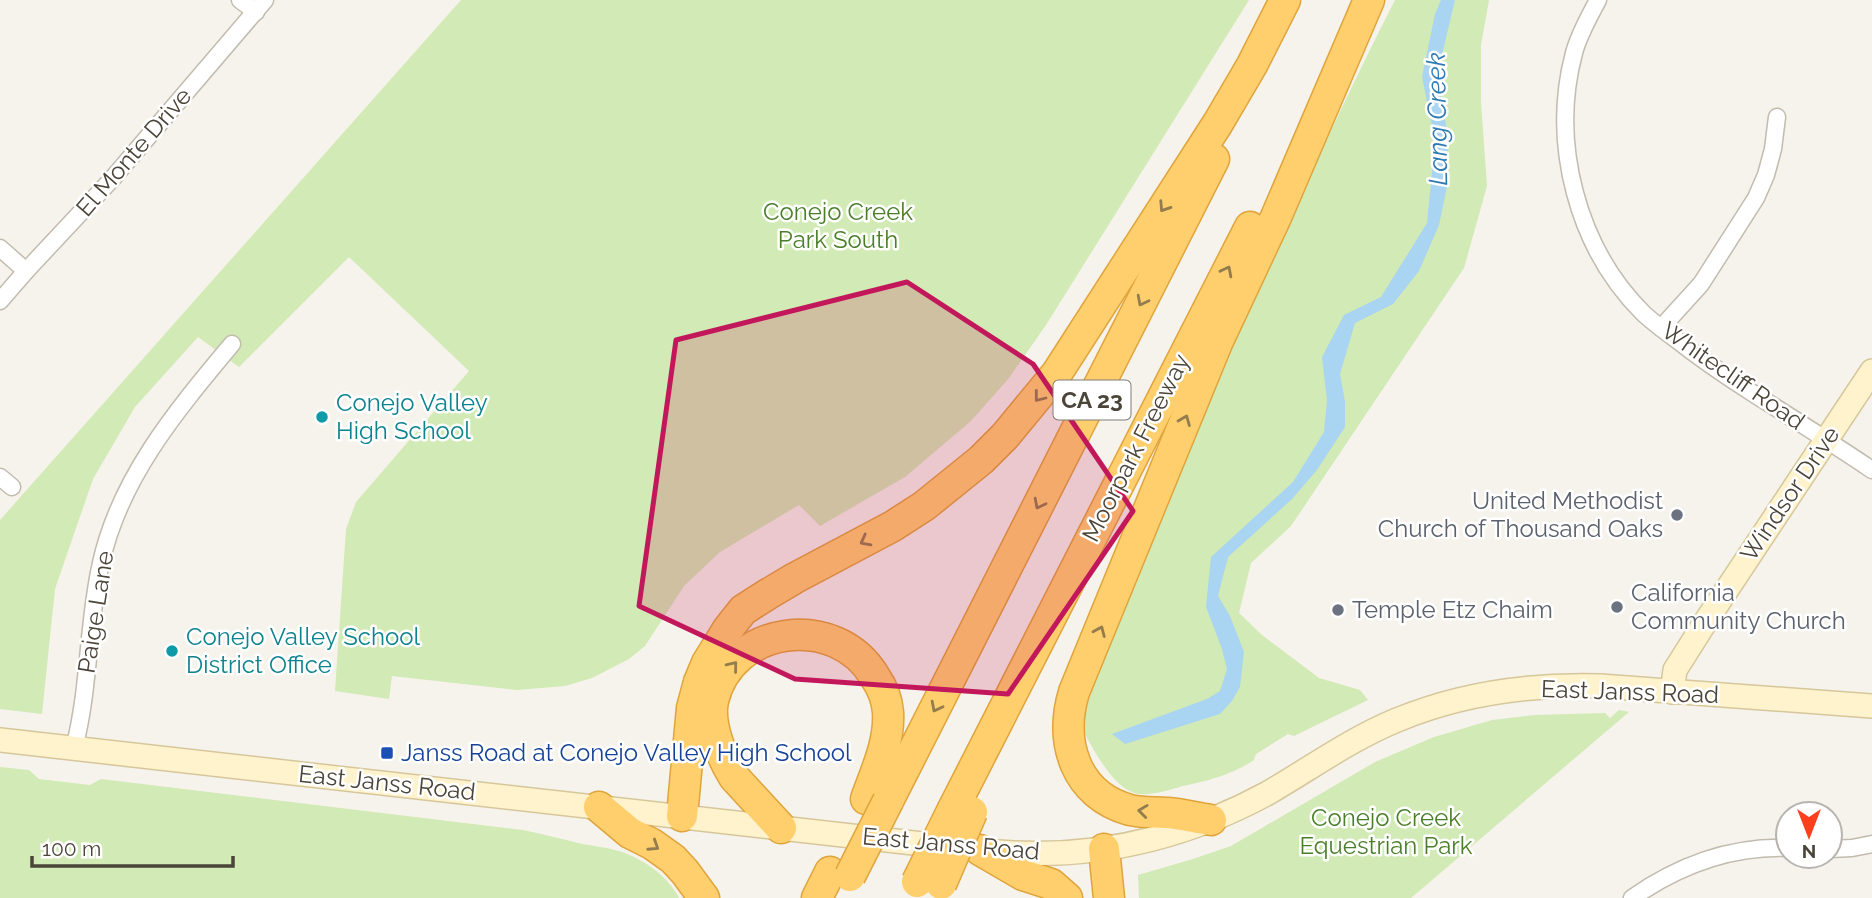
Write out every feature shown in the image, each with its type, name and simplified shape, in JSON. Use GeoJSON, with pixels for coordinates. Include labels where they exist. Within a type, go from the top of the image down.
{"type":"FeatureCollection","features":[{"type":"Feature","properties":{"kind":"highway"},"geometry":{"type":"LineString","coordinates":[[682,816],[692,708],[707,663],[728,629],[743,610],[768,594],[893,526],[924,506],[981,460],[1013,427],[1057,373],[1218,123],[1252,65],[1285,0]]}},
{"type":"Feature","properties":{"kind":"highway","name":"CA 23"},"geometry":{"type":"LineString","coordinates":[[834,886],[1295,0]]}},
{"type":"Feature","properties":{"kind":"highway"},"geometry":{"type":"LineString","coordinates":[[1211,820],[1132,810],[1107,800],[1083,778],[1075,764],[1069,746],[1069,708],[1217,343],[1276,217],[1368,0]]}},
{"type":"Feature","properties":{"kind":"highway","name":"Moorpark Freeway"},"geometry":{"type":"LineString","coordinates":[[926,890],[1151,419],[1368,0]]}},
{"type":"Feature","properties":{"kind":"highway"},"geometry":{"type":"LineString","coordinates":[[782,828],[734,777],[728,767],[719,747],[712,703],[727,671],[740,656],[757,644],[776,637],[811,635],[843,646],[864,660],[878,682],[886,699],[888,713],[877,800]]}},
{"type":"Feature","properties":{"kind":"highway"},"geometry":{"type":"LineString","coordinates":[[599,807],[630,833],[673,859],[704,898]]}},
{"type":"Feature","properties":{"kind":"highway"},"geometry":{"type":"LineString","coordinates":[[1104,849],[1109,898]]}},
{"type":"Feature","properties":{"kind":"highway"},"geometry":{"type":"LineString","coordinates":[[980,850],[1023,876],[1051,884],[1067,898]]}},
{"type":"Feature","properties":{"kind":"main road","name":"Windsor Drive"},"geometry":{"type":"LineString","coordinates":[[1672,692],[1675,670],[1872,371]]}},
{"type":"Feature","properties":{"kind":"main road","name":"East Janss Road"},"geometry":{"type":"LineString","coordinates":[[0,740],[980,850],[1039,853],[1129,845],[1163,837],[1211,820],[1270,791],[1374,730],[1437,705],[1471,696],[1547,686],[1600,686],[1872,706]]}},
{"type":"Feature","properties":{"kind":"street"},"geometry":{"type":"LineString","coordinates":[[240,0],[260,6]]}},
{"type":"Feature","properties":{"kind":"street","name":"Whitecliff Road"},"geometry":{"type":"LineString","coordinates":[[1598,0],[1580,34],[1570,71],[1566,122],[1572,179],[1584,222],[1599,255],[1632,300],[1661,328],[1713,368],[1872,470]]}},
{"type":"Feature","properties":{"kind":"street","name":"El Monte Drive"},"geometry":{"type":"LineString","coordinates":[[0,301],[113,179],[260,6]]}},
{"type":"Feature","properties":{"kind":"street"},"geometry":{"type":"LineString","coordinates":[[1661,328],[1701,284],[1756,198],[1773,149],[1777,117]]}},
{"type":"Feature","properties":{"kind":"street"},"geometry":{"type":"LineString","coordinates":[[0,247],[26,271]]}},
{"type":"Feature","properties":{"kind":"street","name":"Paige Lane"},"geometry":{"type":"LineString","coordinates":[[74,748],[80,724],[101,562],[117,513],[149,450],[196,385],[232,344]]}},
{"type":"Feature","properties":{"kind":"street"},"geometry":{"type":"LineString","coordinates":[[1844,848],[1872,844]]}},
{"type":"Feature","properties":{"kind":"street"},"geometry":{"type":"LineString","coordinates":[[1632,898],[1694,863],[1741,850],[1774,847]]}},
{"type":"Feature","properties":{"kind":"highlighted area"},"geometry":{"type":"Polygon","coordinates":[[[907,282],[1033,364],[1133,511],[1008,694],[795,679],[639,606],[676,340],[907,282]]]}},
{"type":"Feature","properties":{"kind":"green space","name":"Conejo Creek Park South"},"geometry":{"type":"Polygon","coordinates":[[[461,0],[1249,0],[1046,325],[1009,378],[971,421],[905,477],[820,526],[799,505],[720,552],[684,586],[645,646],[629,659],[592,678],[565,686],[517,690],[392,676],[389,699],[335,691],[346,529],[356,502],[469,371],[349,257],[239,367],[198,337],[135,407],[93,479],[55,589],[42,714],[0,709],[0,520],[461,0]]]}},
{"type":"Feature","properties":{"kind":"green space"},"geometry":{"type":"Polygon","coordinates":[[[1395,0],[1489,0],[1481,45],[1481,102],[1487,186],[1464,268],[1291,526],[1251,563],[1239,613],[1262,635],[1319,678],[1360,690],[1368,700],[1294,736],[1288,734],[1256,754],[1254,760],[1229,773],[1156,793],[1140,794],[1130,791],[1111,775],[1102,763],[1076,717],[1190,445],[1269,266],[1395,0]]]}},
{"type":"Feature","properties":{"kind":"green space","name":"Conejo Creek Equestrian Park"},"geometry":{"type":"Polygon","coordinates":[[[1619,710],[1629,712],[1411,898],[1139,898],[1138,875],[1231,846],[1375,762],[1434,737],[1492,720],[1535,715],[1605,713],[1610,718],[1619,710]]]}},
{"type":"Feature","properties":{"kind":"green space"},"geometry":{"type":"Polygon","coordinates":[[[0,767],[29,770],[39,779],[90,785],[101,779],[523,830],[611,849],[634,857],[660,874],[679,898],[0,898],[0,767]]]}},
{"type":"Feature","properties":{"kind":"water","name":"Lang Creek"},"geometry":{"type":"Polygon","coordinates":[[[1441,0],[1455,0],[1439,67],[1448,138],[1447,187],[1439,225],[1419,271],[1393,304],[1355,323],[1340,374],[1345,402],[1345,427],[1317,470],[1292,499],[1228,557],[1218,596],[1230,616],[1244,652],[1240,687],[1232,701],[1220,714],[1125,744],[1112,734],[1207,699],[1220,691],[1227,669],[1206,607],[1211,557],[1293,482],[1324,432],[1327,401],[1322,357],[1344,315],[1381,297],[1427,223],[1435,141],[1422,77],[1435,14],[1441,0]]]}},
{"type":"Feature","properties":{"kind":"place","name":"Conejo Valley High School"},"geometry":{"type":"Point","coordinates":[322,417]}},
{"type":"Feature","properties":{"kind":"place","name":"United Methodist Church of Thousand Oaks"},"geometry":{"type":"Point","coordinates":[1677,515]}},
{"type":"Feature","properties":{"kind":"place","name":"California Community Church"},"geometry":{"type":"Point","coordinates":[1617,607]}},
{"type":"Feature","properties":{"kind":"place","name":"Temple Etz Chaim"},"geometry":{"type":"Point","coordinates":[1338,610]}},
{"type":"Feature","properties":{"kind":"place","name":"Conejo Valley School District Office"},"geometry":{"type":"Point","coordinates":[172,651]}},
{"type":"Feature","properties":{"kind":"place","name":"Janss Road at Conejo Valley High School"},"geometry":{"type":"Point","coordinates":[387,753]}}]}
